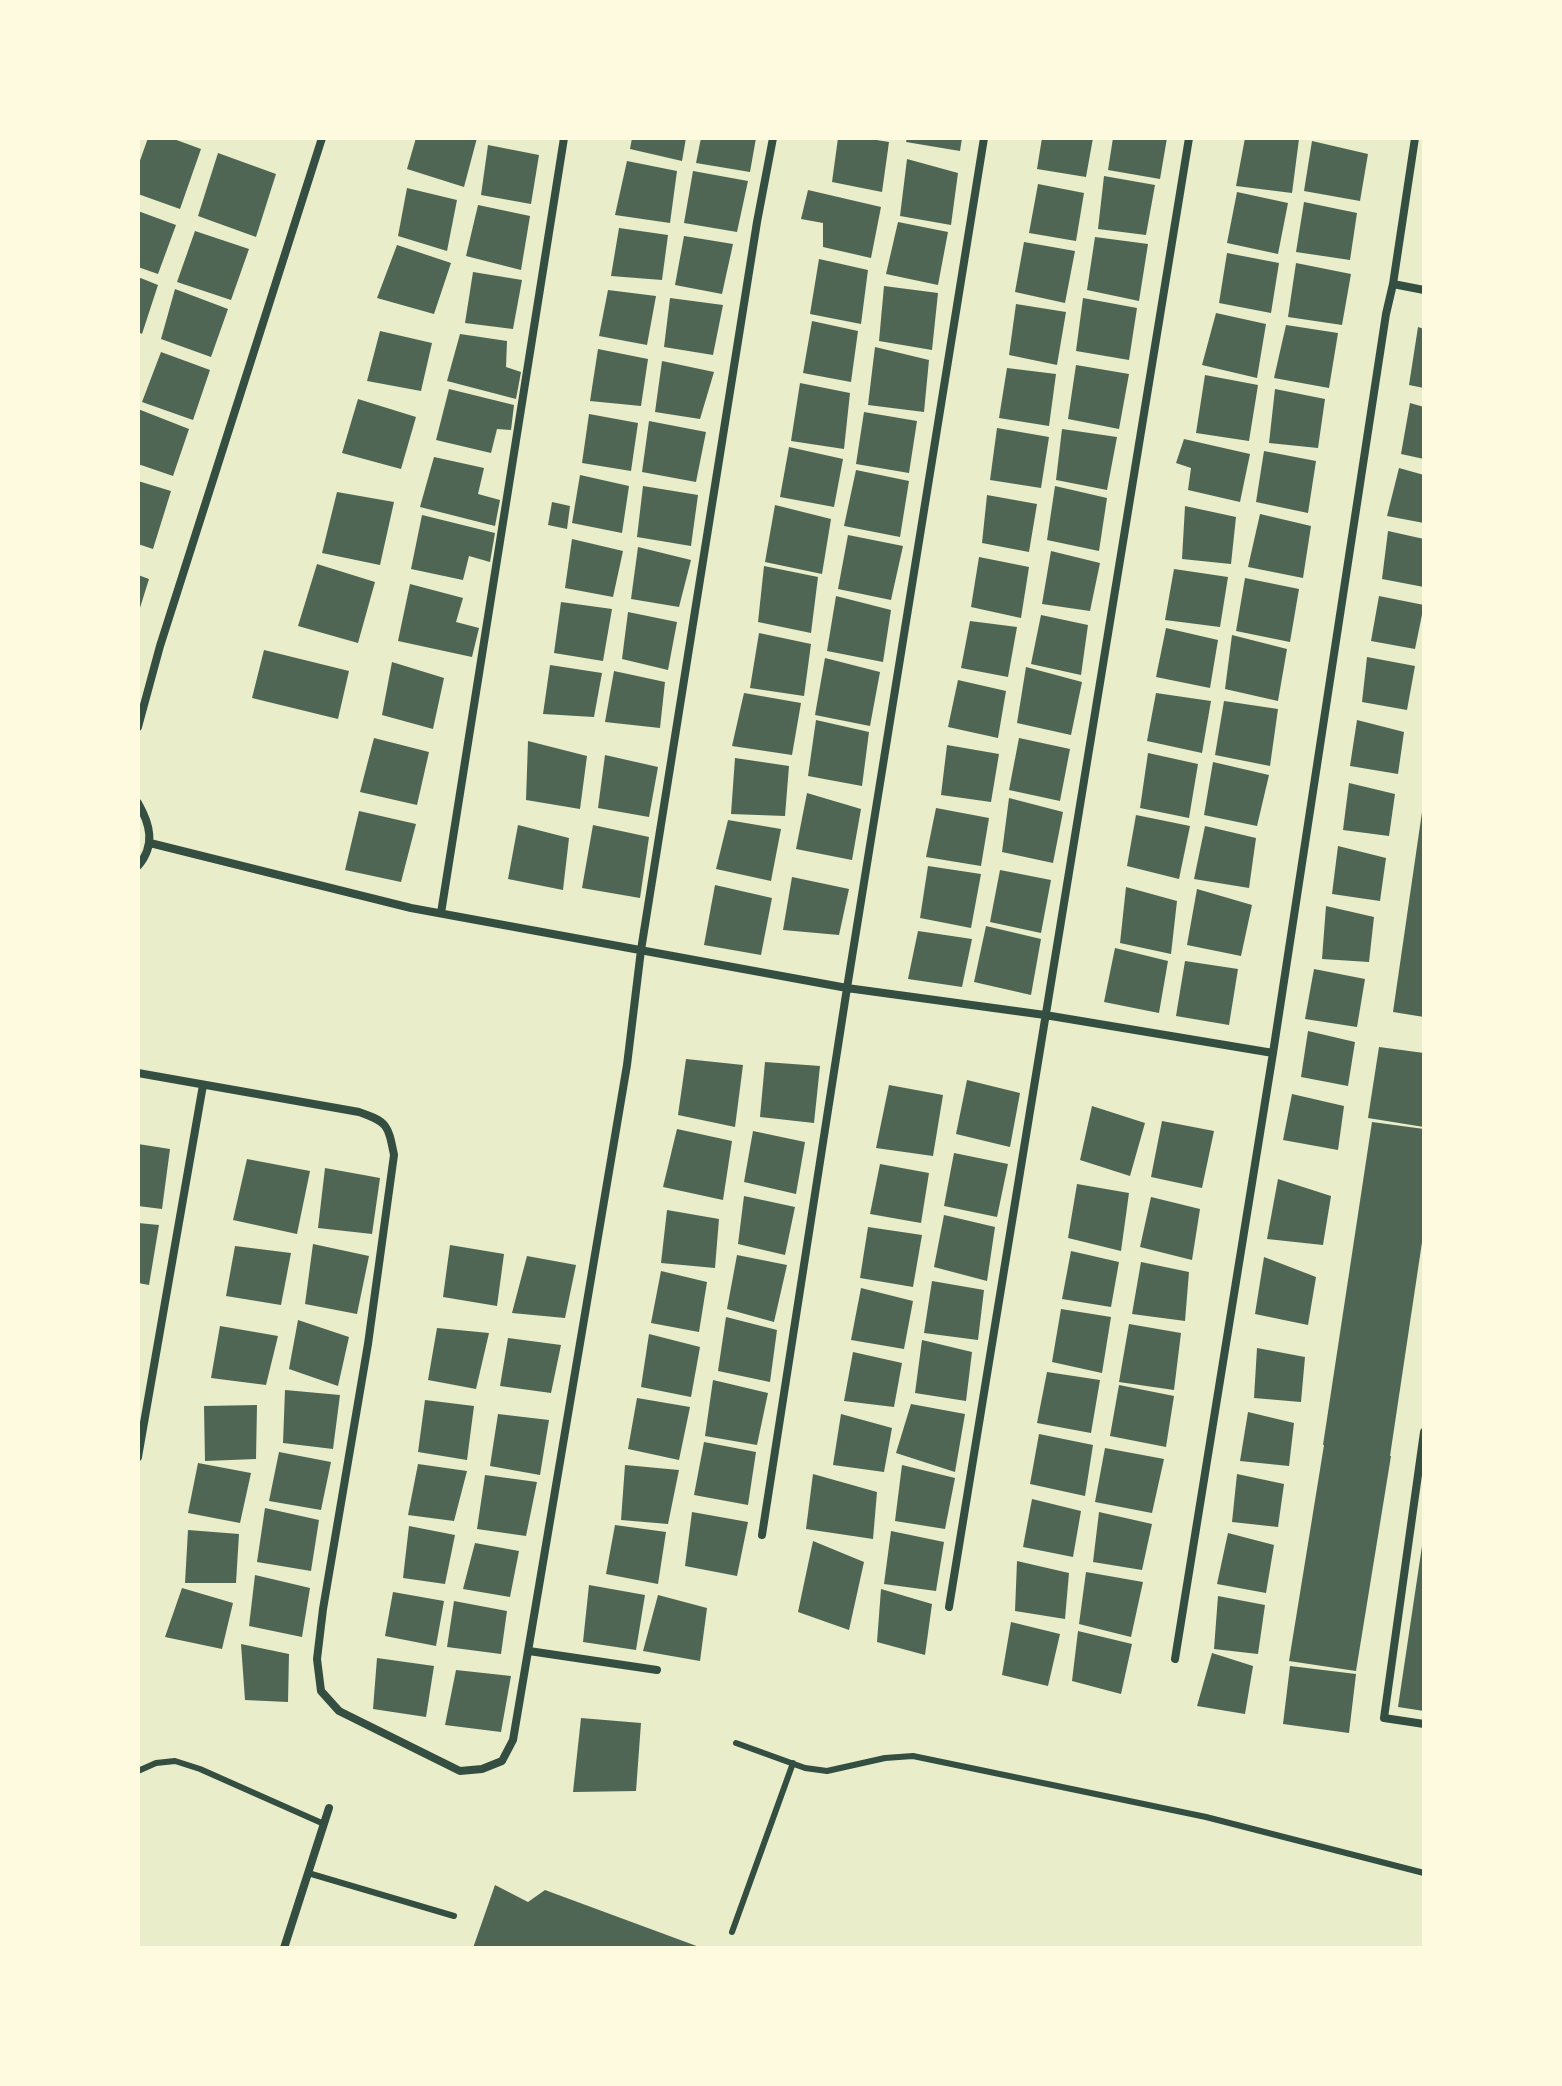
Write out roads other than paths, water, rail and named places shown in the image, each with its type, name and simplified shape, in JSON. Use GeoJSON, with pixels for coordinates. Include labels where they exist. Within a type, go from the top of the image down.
{"type":"FeatureCollection","features":[{"type":"Feature","properties":{"kind":"street"},"geometry":{"type":"LineString","coordinates":[[138,727],[160,646],[322,138]]}},
{"type":"Feature","properties":{"kind":"street"},"geometry":{"type":"LineString","coordinates":[[441,913],[564,138]]}},
{"type":"Feature","properties":{"kind":"street"},"geometry":{"type":"LineString","coordinates":[[138,1073],[359,1112],[379,1119],[389,1130],[394,1155],[368,1344],[323,1609],[317,1659],[321,1691],[339,1711],[460,1771],[482,1769],[502,1761],[513,1740],[529,1651],[627,1065],[641,950],[773,138]]}},
{"type":"Feature","properties":{"kind":"street"},"geometry":{"type":"LineString","coordinates":[[762,1535],[984,138]]}},
{"type":"Feature","properties":{"kind":"street"},"geometry":{"type":"LineString","coordinates":[[949,1607],[1189,138]]}},
{"type":"Feature","properties":{"kind":"street"},"geometry":{"type":"LineString","coordinates":[[1175,1659],[1415,138]]}},
{"type":"Feature","properties":{"kind":"street"},"geometry":{"type":"LineString","coordinates":[[1393,284],[1424,290]]}},
{"type":"Feature","properties":{"kind":"street"},"geometry":{"type":"LineString","coordinates":[[138,803],[148,822],[150,843],[138,866]]}},
{"type":"Feature","properties":{"kind":"street"},"geometry":{"type":"LineString","coordinates":[[150,843],[411,908],[847,988],[1045,1015],[1273,1053]]}},
{"type":"Feature","properties":{"kind":"street"},"geometry":{"type":"LineString","coordinates":[[138,1457],[203,1085]]}},
{"type":"Feature","properties":{"kind":"street"},"geometry":{"type":"LineString","coordinates":[[1424,1432],[1384,1718],[1424,1724]]}},
{"type":"Feature","properties":{"kind":"street"},"geometry":{"type":"LineString","coordinates":[[529,1651],[657,1670]]}},
{"type":"Feature","properties":{"kind":"street"},"geometry":{"type":"LineString","coordinates":[[284,1948],[329,1808]]}},
{"type":"Feature","properties":{"kind":"lane"},"geometry":{"type":"LineString","coordinates":[[736,1743],[805,1768],[827,1771],[885,1758],[913,1756],[1206,1817],[1424,1873]]}},
{"type":"Feature","properties":{"kind":"lane"},"geometry":{"type":"LineString","coordinates":[[138,1771],[156,1763],[175,1761],[324,1824]]}},
{"type":"Feature","properties":{"kind":"lane"},"geometry":{"type":"LineString","coordinates":[[732,1932],[793,1763]]}},
{"type":"Feature","properties":{"kind":"lane"},"geometry":{"type":"LineString","coordinates":[[308,1873],[454,1916]]}}]}
